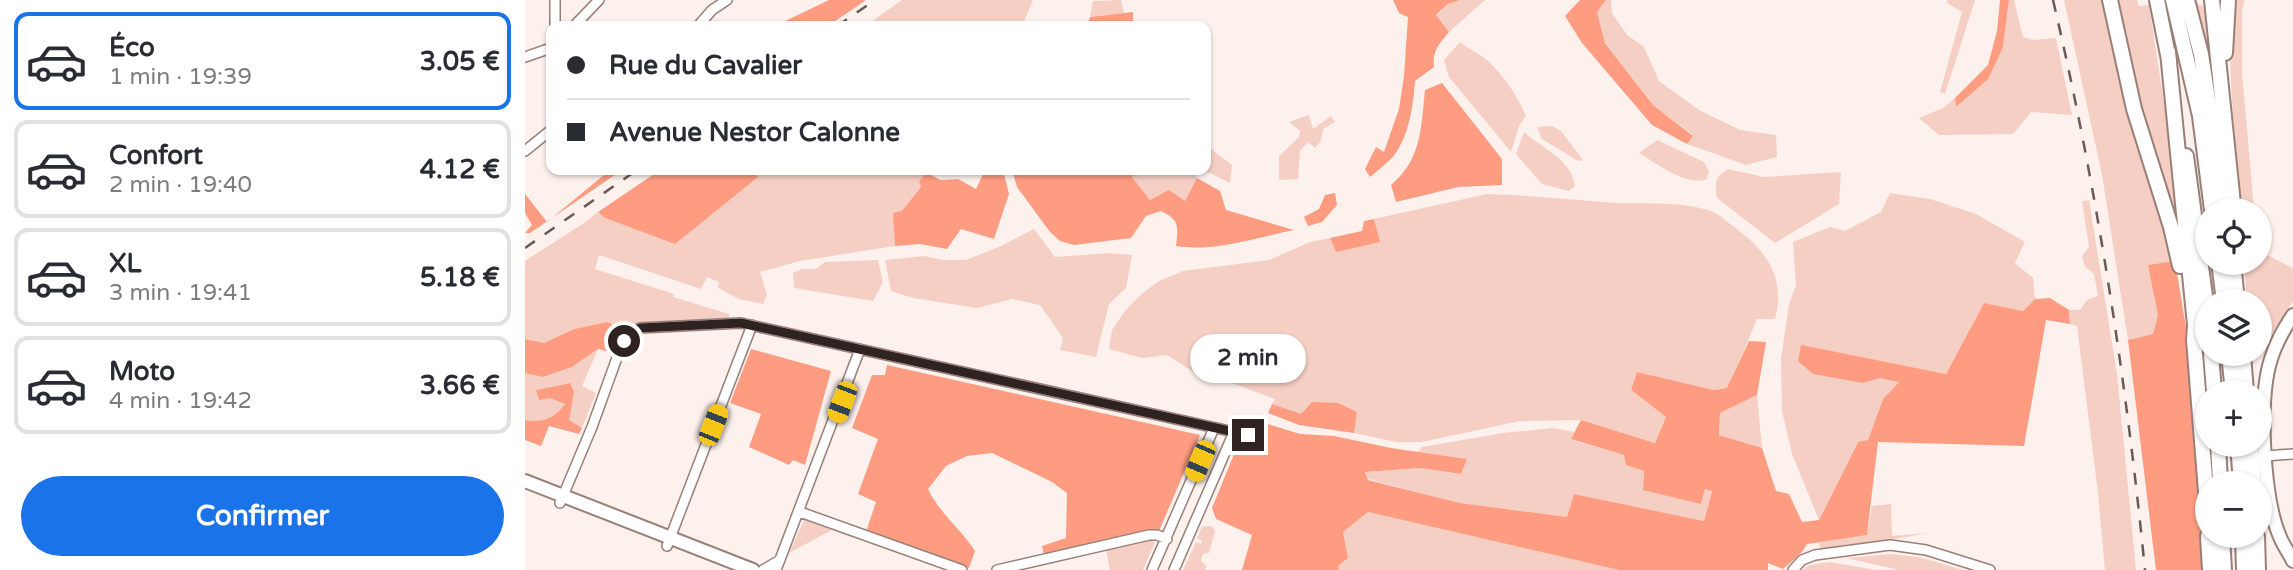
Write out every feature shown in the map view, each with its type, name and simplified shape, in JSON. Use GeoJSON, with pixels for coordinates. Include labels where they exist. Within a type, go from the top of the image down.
{"type":"FeatureCollection","features":[{"type":"Feature","properties":{"kind":"highway"},"geometry":{"type":"LineString","coordinates":[[2110,0],[2134,109],[2171,227],[2194,340],[2204,471]]}},
{"type":"Feature","properties":{"kind":"highway"},"geometry":{"type":"LineString","coordinates":[[2157,0],[2187,159],[2204,289]]}},
{"type":"Feature","properties":{"kind":"highway"},"geometry":{"type":"LineString","coordinates":[[2173,0],[2200,116],[2210,198]]}},
{"type":"Feature","properties":{"kind":"highway"},"geometry":{"type":"LineString","coordinates":[[2187,0],[2201,54],[2223,198]]}},
{"type":"Feature","properties":{"kind":"highway"},"geometry":{"type":"LineString","coordinates":[[2212,0],[2233,198]]}},
{"type":"Feature","properties":{"kind":"highway"},"geometry":{"type":"LineString","coordinates":[[2228,0],[2225,53],[2229,149]]}},
{"type":"Feature","properties":{"kind":"highway"},"geometry":{"type":"LineString","coordinates":[[2168,52],[2195,324],[2194,340]]}},
{"type":"Feature","properties":{"kind":"highway"},"geometry":{"type":"LineString","coordinates":[[2209,548],[2210,570]]}},
{"type":"Feature","properties":{"kind":"highway"},"geometry":{"type":"LineString","coordinates":[[2223,548],[2224,570]]}},
{"type":"Feature","properties":{"kind":"highway"},"geometry":{"type":"LineString","coordinates":[[2243,548],[2244,570]]}},
{"type":"Feature","properties":{"kind":"highway"},"geometry":{"type":"LineString","coordinates":[[2257,548],[2258,570]]}},
{"type":"Feature","properties":{"kind":"main road"},"geometry":{"type":"LineString","coordinates":[[2266,380],[2280,336],[2293,315]]}},
{"type":"Feature","properties":{"kind":"main road"},"geometry":{"type":"LineString","coordinates":[[2265,457],[2273,516],[2280,538],[2293,561]]}},
{"type":"Feature","properties":{"kind":"main road"},"geometry":{"type":"LineString","coordinates":[[525,481],[562,500]]}},
{"type":"Feature","properties":{"kind":"main road"},"geometry":{"type":"LineString","coordinates":[[525,489],[562,500],[729,567],[753,570]]}},
{"type":"Feature","properties":{"kind":"street"},"geometry":{"type":"LineString","coordinates":[[555,0],[555,21]]}},
{"type":"Feature","properties":{"kind":"street"},"geometry":{"type":"LineString","coordinates":[[579,21],[599,0]]}},
{"type":"Feature","properties":{"kind":"street"},"geometry":{"type":"LineString","coordinates":[[702,21],[713,5],[727,0]]}},
{"type":"Feature","properties":{"kind":"street"},"geometry":{"type":"LineString","coordinates":[[525,57],[546,50]]}},
{"type":"Feature","properties":{"kind":"street"},"geometry":{"type":"LineString","coordinates":[[525,151],[546,134]]}},
{"type":"Feature","properties":{"kind":"street"},"geometry":{"type":"LineString","coordinates":[[562,500],[624,341],[629,333],[640,328],[741,323],[1248,435]]}},
{"type":"Feature","properties":{"kind":"street"},"geometry":{"type":"LineString","coordinates":[[669,542],[752,325]]}},
{"type":"Feature","properties":{"kind":"street"},"geometry":{"type":"LineString","coordinates":[[776,570],[860,349]]}},
{"type":"Feature","properties":{"kind":"street"},"geometry":{"type":"LineString","coordinates":[[1152,570],[1214,428]]}},
{"type":"Feature","properties":{"kind":"street"},"geometry":{"type":"LineString","coordinates":[[1174,570],[1234,432]]}},
{"type":"Feature","properties":{"kind":"street"},"geometry":{"type":"LineString","coordinates":[[2272,456],[2293,454]]}},
{"type":"Feature","properties":{"kind":"street"},"geometry":{"type":"LineString","coordinates":[[800,512],[963,570]]}},
{"type":"Feature","properties":{"kind":"street"},"geometry":{"type":"LineString","coordinates":[[997,570],[1149,535],[1167,539]]}},
{"type":"Feature","properties":{"kind":"street"},"geometry":{"type":"LineString","coordinates":[[1793,570],[1802,560],[1815,555],[1874,545],[1906,545],[1990,570]]}},
{"type":"Feature","properties":{"kind":"street"},"geometry":{"type":"LineString","coordinates":[[763,570],[780,560]]}},
{"type":"Feature","properties":{"kind":"street"},"geometry":{"type":"LineString","coordinates":[[729,567],[742,570]]}},
{"type":"Feature","properties":{"kind":"shaded area"},"geometry":{"type":"Polygon","coordinates":[[[829,0],[866,0],[835,21],[785,21],[829,0]]]}},
{"type":"Feature","properties":{"kind":"shaded area"},"geometry":{"type":"Polygon","coordinates":[[[902,0],[1033,0],[1024,21],[872,21],[902,0]]]}},
{"type":"Feature","properties":{"kind":"shaded area"},"geometry":{"type":"Polygon","coordinates":[[[1121,0],[1124,13],[1090,17],[1093,1],[1121,0]]]}},
{"type":"Feature","properties":{"kind":"shaded area"},"geometry":{"type":"Polygon","coordinates":[[[1393,0],[1460,0],[1448,4],[1436,15],[1449,32],[1435,52],[1434,67],[1415,81],[1409,121],[1398,150],[1370,177],[1365,169],[1376,147],[1384,152],[1399,109],[1404,76],[1408,17],[1399,13],[1393,0]]]}},
{"type":"Feature","properties":{"kind":"shaded area"},"geometry":{"type":"Polygon","coordinates":[[[1460,0],[1485,0],[1449,32],[1436,16],[1448,4],[1460,0]]]}},
{"type":"Feature","properties":{"kind":"shaded area"},"geometry":{"type":"Polygon","coordinates":[[[1580,0],[1606,0],[1597,12],[1605,43],[1653,105],[1693,136],[1687,144],[1652,125],[1582,43],[1565,16],[1580,0]]]}},
{"type":"Feature","properties":{"kind":"shaded area"},"geometry":{"type":"Polygon","coordinates":[[[1606,0],[1611,0],[1612,13],[1627,35],[1644,47],[1659,81],[1699,110],[1740,130],[1776,135],[1777,157],[1746,165],[1687,144],[1693,135],[1653,105],[1605,42],[1597,12],[1606,0]]]}},
{"type":"Feature","properties":{"kind":"shaded area"},"geometry":{"type":"Polygon","coordinates":[[[1947,0],[1975,0],[1945,94],[1940,92],[1962,12],[1947,3],[1947,0]]]}},
{"type":"Feature","properties":{"kind":"shaded area"},"geometry":{"type":"Polygon","coordinates":[[[2000,0],[2009,0],[2003,47],[1988,79],[1956,107],[1955,98],[1988,65],[1997,31],[2000,0]]]}},
{"type":"Feature","properties":{"kind":"shaded area"},"geometry":{"type":"Polygon","coordinates":[[[2009,0],[2014,0],[2023,37],[2033,40],[2056,38],[2072,115],[2031,112],[2013,134],[1939,135],[1919,118],[1943,108],[1955,98],[1956,106],[2003,47],[2009,0]]]}},
{"type":"Feature","properties":{"kind":"shaded area"},"geometry":{"type":"Polygon","coordinates":[[[2064,0],[2105,0],[2175,261],[2148,265],[2159,315],[2153,334],[2128,340],[2102,175],[2064,0]]]}},
{"type":"Feature","properties":{"kind":"shaded area"},"geometry":{"type":"Polygon","coordinates":[[[2113,0],[2137,0],[2139,6],[2149,5],[2181,237],[2147,143],[2113,0]]]}},
{"type":"Feature","properties":{"kind":"shaded area"},"geometry":{"type":"Polygon","coordinates":[[[2191,0],[2197,0],[2198,4],[2208,9],[2219,112],[2215,113],[2191,0]]]}},
{"type":"Feature","properties":{"kind":"shaded area"},"geometry":{"type":"Polygon","coordinates":[[[2232,0],[2245,0],[2242,9],[2242,72],[2253,198],[2240,198],[2234,132],[2230,26],[2232,0]]]}},
{"type":"Feature","properties":{"kind":"shaded area"},"geometry":{"type":"Polygon","coordinates":[[[1133,12],[1133,21],[1089,21],[1090,17],[1133,12]]]}},
{"type":"Feature","properties":{"kind":"shaded area"},"geometry":{"type":"Polygon","coordinates":[[[1460,42],[1494,67],[1510,86],[1526,116],[1519,126],[1511,152],[1449,77],[1444,60],[1460,42]]]}},
{"type":"Feature","properties":{"kind":"shaded area"},"geometry":{"type":"Polygon","coordinates":[[[1442,83],[1502,159],[1502,185],[1458,187],[1396,202],[1391,185],[1409,164],[1418,142],[1425,90],[1442,83]]]}},
{"type":"Feature","properties":{"kind":"shaded area"},"geometry":{"type":"Polygon","coordinates":[[[1309,115],[1313,129],[1331,116],[1335,122],[1323,129],[1321,141],[1315,148],[1308,142],[1300,151],[1298,179],[1279,180],[1279,156],[1299,137],[1300,131],[1289,122],[1309,115]]]}},
{"type":"Feature","properties":{"kind":"shaded area"},"geometry":{"type":"Polygon","coordinates":[[[1552,126],[1561,131],[1583,160],[1578,161],[1542,139],[1537,127],[1552,126]]]}},
{"type":"Feature","properties":{"kind":"shaded area"},"geometry":{"type":"Polygon","coordinates":[[[1524,132],[1562,162],[1573,177],[1575,186],[1569,191],[1542,184],[1516,154],[1524,132]]]}},
{"type":"Feature","properties":{"kind":"shaded area"},"geometry":{"type":"Polygon","coordinates":[[[1657,140],[1704,162],[1709,171],[1707,179],[1699,181],[1681,177],[1639,153],[1657,140]]]}},
{"type":"Feature","properties":{"kind":"shaded area"},"geometry":{"type":"Polygon","coordinates":[[[1211,149],[1232,165],[1230,183],[1211,174],[1211,149]]]}},
{"type":"Feature","properties":{"kind":"shaded area"},"geometry":{"type":"Polygon","coordinates":[[[1728,169],[1764,177],[1841,172],[1839,204],[1775,243],[1717,198],[1716,181],[1728,169]]]}},
{"type":"Feature","properties":{"kind":"shaded area"},"geometry":{"type":"Polygon","coordinates":[[[604,175],[615,175],[552,218],[604,175]]]}},
{"type":"Feature","properties":{"kind":"shaded area"},"geometry":{"type":"Polygon","coordinates":[[[653,175],[758,177],[675,244],[605,218],[598,212],[653,175]]]}},
{"type":"Feature","properties":{"kind":"shaded area"},"geometry":{"type":"Polygon","coordinates":[[[924,175],[941,180],[958,179],[976,189],[983,175],[1004,175],[1009,194],[994,239],[961,229],[947,249],[920,244],[895,246],[893,213],[902,211],[921,187],[919,182],[924,175]]]}},
{"type":"Feature","properties":{"kind":"shaded area"},"geometry":{"type":"Polygon","coordinates":[[[925,175],[919,182],[921,187],[902,212],[894,213],[895,246],[800,261],[760,272],[767,295],[763,304],[739,299],[718,288],[719,282],[707,277],[701,289],[599,255],[595,269],[729,314],[729,322],[638,325],[624,329],[607,322],[574,329],[544,343],[525,339],[525,261],[598,212],[605,218],[675,243],[758,176],[925,175]]]}},
{"type":"Feature","properties":{"kind":"shaded area"},"geometry":{"type":"Polygon","coordinates":[[[1013,175],[1133,175],[1150,200],[1169,190],[1185,201],[1197,178],[1220,191],[1226,210],[1294,230],[1220,246],[1176,246],[1175,221],[1161,211],[1146,216],[1131,238],[1074,245],[1060,241],[1050,232],[1017,187],[1013,175]]]}},
{"type":"Feature","properties":{"kind":"shaded area"},"geometry":{"type":"Polygon","coordinates":[[[1195,175],[1197,178],[1185,201],[1150,200],[1132,177],[1195,175]]]}},
{"type":"Feature","properties":{"kind":"shaded area"},"geometry":{"type":"Polygon","coordinates":[[[1335,193],[1337,205],[1322,222],[1308,226],[1304,217],[1319,209],[1325,195],[1335,193]]]}},
{"type":"Feature","properties":{"kind":"shaded area"},"geometry":{"type":"Polygon","coordinates":[[[1890,193],[1930,199],[1976,214],[2025,242],[2015,263],[2033,278],[2035,299],[2023,311],[1984,303],[1946,374],[1801,346],[1862,383],[1880,378],[1900,381],[1883,399],[1868,440],[1857,443],[1819,520],[1792,454],[1782,411],[1781,359],[1789,304],[1796,285],[1793,242],[1830,227],[1845,231],[1881,212],[1890,193]]]}},
{"type":"Feature","properties":{"kind":"shaded area"},"geometry":{"type":"Polygon","coordinates":[[[525,194],[547,222],[530,233],[525,233],[532,225],[525,213],[525,194]]]}},
{"type":"Feature","properties":{"kind":"shaded area"},"geometry":{"type":"Polygon","coordinates":[[[1487,194],[1678,205],[1702,208],[1715,213],[1753,242],[1769,264],[1778,289],[1775,319],[1757,319],[1728,388],[1714,390],[1637,372],[1631,390],[1666,417],[1655,443],[1581,420],[1520,421],[1422,442],[1396,442],[1354,433],[1357,412],[1301,415],[1272,404],[1275,399],[1216,377],[1198,375],[1167,355],[1142,358],[1109,349],[1112,330],[1139,296],[1159,281],[1183,271],[1269,260],[1310,242],[1330,238],[1336,251],[1379,242],[1374,219],[1487,194]]]}},
{"type":"Feature","properties":{"kind":"shaded area"},"geometry":{"type":"Polygon","coordinates":[[[2089,200],[2117,374],[2136,570],[2105,570],[2077,326],[2070,324],[2069,310],[2080,310],[2087,300],[2098,296],[2094,274],[2085,267],[2082,256],[2089,247],[2082,201],[2089,200]]]}},
{"type":"Feature","properties":{"kind":"shaded area"},"geometry":{"type":"Polygon","coordinates":[[[1374,219],[1380,242],[1336,252],[1330,238],[1362,231],[1364,221],[1374,219]]]}},
{"type":"Feature","properties":{"kind":"shaded area"},"geometry":{"type":"Polygon","coordinates":[[[1034,229],[1055,257],[1109,253],[1132,255],[1126,288],[1109,304],[1096,357],[1060,350],[1063,338],[1040,305],[1012,299],[977,308],[913,298],[891,291],[885,260],[924,256],[943,260],[966,260],[1034,229]]]}},
{"type":"Feature","properties":{"kind":"shaded area"},"geometry":{"type":"Polygon","coordinates":[[[2272,258],[2293,268],[2293,301],[2272,334],[2272,289],[2246,289],[2245,275],[2272,275],[2272,258]]]}},
{"type":"Feature","properties":{"kind":"shaded area"},"geometry":{"type":"Polygon","coordinates":[[[878,260],[883,282],[873,301],[794,288],[793,273],[802,269],[816,269],[825,262],[878,260]]]}},
{"type":"Feature","properties":{"kind":"shaded area"},"geometry":{"type":"Polygon","coordinates":[[[2175,261],[2188,340],[2195,457],[2197,457],[2198,471],[2195,471],[2195,548],[2201,548],[2202,570],[2156,570],[2128,340],[2153,334],[2158,315],[2148,265],[2175,261]]]}},
{"type":"Feature","properties":{"kind":"shaded area"},"geometry":{"type":"Polygon","coordinates":[[[2050,298],[2069,310],[2070,324],[2046,320],[2024,446],[1878,442],[1867,535],[1807,544],[1783,569],[1768,563],[1768,570],[1619,570],[1368,512],[1343,532],[1348,558],[1338,566],[1339,570],[1242,570],[1252,535],[1216,519],[1212,508],[1239,442],[1251,444],[1258,421],[1300,434],[1334,436],[1391,448],[1467,459],[1461,474],[1420,468],[1365,472],[1368,480],[1460,503],[1567,517],[1574,494],[1704,521],[1712,491],[1705,489],[1701,504],[1643,490],[1644,471],[1626,465],[1624,455],[1571,439],[1581,420],[1655,443],[1666,417],[1631,390],[1637,372],[1714,390],[1727,388],[1749,341],[1766,342],[1757,395],[1720,413],[1719,435],[1762,448],[1776,491],[1789,494],[1802,522],[1819,520],[1858,442],[1868,440],[1883,399],[1899,382],[1880,378],[1863,383],[1813,374],[1798,361],[1801,345],[1946,374],[1984,303],[2023,311],[2035,299],[2050,298]]]}},
{"type":"Feature","properties":{"kind":"shaded area"},"geometry":{"type":"Polygon","coordinates":[[[607,322],[624,329],[613,353],[598,349],[572,367],[543,377],[525,373],[525,339],[544,343],[574,329],[607,322]]]}},
{"type":"Feature","properties":{"kind":"shaded area"},"geometry":{"type":"Polygon","coordinates":[[[598,349],[582,386],[596,393],[582,428],[568,420],[574,393],[569,383],[536,390],[566,404],[548,418],[525,420],[525,373],[543,377],[572,367],[598,349]]]}},
{"type":"Feature","properties":{"kind":"shaded area"},"geometry":{"type":"Polygon","coordinates":[[[751,349],[831,371],[805,465],[793,460],[789,465],[749,447],[761,414],[730,403],[751,349]]]}},
{"type":"Feature","properties":{"kind":"shaded area"},"geometry":{"type":"Polygon","coordinates":[[[887,365],[1200,435],[1159,531],[1044,555],[1042,546],[1066,538],[1067,493],[1052,482],[992,453],[967,456],[946,466],[928,489],[938,506],[975,551],[969,568],[866,532],[876,502],[858,494],[878,439],[852,428],[872,375],[885,375],[887,365]]]}},
{"type":"Feature","properties":{"kind":"shaded area"},"geometry":{"type":"Polygon","coordinates":[[[570,383],[574,392],[569,420],[582,428],[579,434],[549,426],[541,446],[525,440],[525,420],[548,418],[565,404],[550,398],[539,400],[536,390],[570,383]]]}},
{"type":"Feature","properties":{"kind":"shaded area"},"geometry":{"type":"Polygon","coordinates":[[[1757,395],[1762,448],[1719,435],[1720,413],[1757,395]]]}},
{"type":"Feature","properties":{"kind":"shaded area"},"geometry":{"type":"Polygon","coordinates":[[[1312,402],[1338,403],[1357,412],[1354,433],[1299,425],[1268,413],[1272,404],[1301,414],[1312,402]]]}},
{"type":"Feature","properties":{"kind":"shaded area"},"geometry":{"type":"Polygon","coordinates":[[[1553,428],[1575,432],[1572,440],[1624,455],[1627,465],[1644,471],[1643,489],[1701,504],[1705,489],[1712,491],[1704,521],[1574,494],[1568,517],[1459,503],[1368,479],[1365,472],[1420,468],[1461,474],[1467,459],[1418,452],[1422,447],[1503,433],[1553,428]]]}},
{"type":"Feature","properties":{"kind":"shaded area"},"geometry":{"type":"Polygon","coordinates":[[[1891,504],[1892,536],[1928,533],[1821,552],[1819,541],[1867,535],[1872,506],[1891,504]]]}},
{"type":"Feature","properties":{"kind":"shaded area"},"geometry":{"type":"Polygon","coordinates":[[[1368,512],[1619,570],[1339,570],[1337,566],[1348,558],[1343,532],[1368,512]]]}},
{"type":"Feature","properties":{"kind":"shaded area"},"geometry":{"type":"Polygon","coordinates":[[[804,520],[832,530],[789,553],[804,520]]]}},
{"type":"Feature","properties":{"kind":"shaded area"},"geometry":{"type":"Polygon","coordinates":[[[1208,526],[1215,531],[1209,553],[1203,554],[1201,561],[1207,566],[1205,570],[1183,570],[1196,542],[1201,544],[1202,541],[1197,538],[1202,527],[1208,526]]]}},
{"type":"Feature","properties":{"kind":"shaded area"},"geometry":{"type":"Polygon","coordinates":[[[1149,537],[1150,541],[1155,542],[1143,570],[1110,570],[1106,550],[1149,537]]]}},
{"type":"Feature","properties":{"kind":"shaded area"},"geometry":{"type":"Polygon","coordinates":[[[1890,554],[1919,557],[1963,570],[1899,570],[1846,558],[1890,554]]]}},
{"type":"Feature","properties":{"kind":"shaded area"},"geometry":{"type":"Polygon","coordinates":[[[1830,562],[1877,570],[1802,570],[1810,565],[1830,562]]]}},
{"type":"Feature","properties":{"kind":"railway"},"geometry":{"type":"LineString","coordinates":[[844,21],[875,0]]}},
{"type":"Feature","properties":{"kind":"railway"},"geometry":{"type":"LineString","coordinates":[[2053,0],[2083,141],[2108,284],[2129,426],[2145,570]]}},
{"type":"Feature","properties":{"kind":"railway"},"geometry":{"type":"LineString","coordinates":[[525,248],[630,175]]}},
{"type":"Feature","properties":{"kind":"route"},"geometry":{"type":"LineString","coordinates":[[624,341],[629,333],[640,328],[741,323],[1248,435]]}}]}
